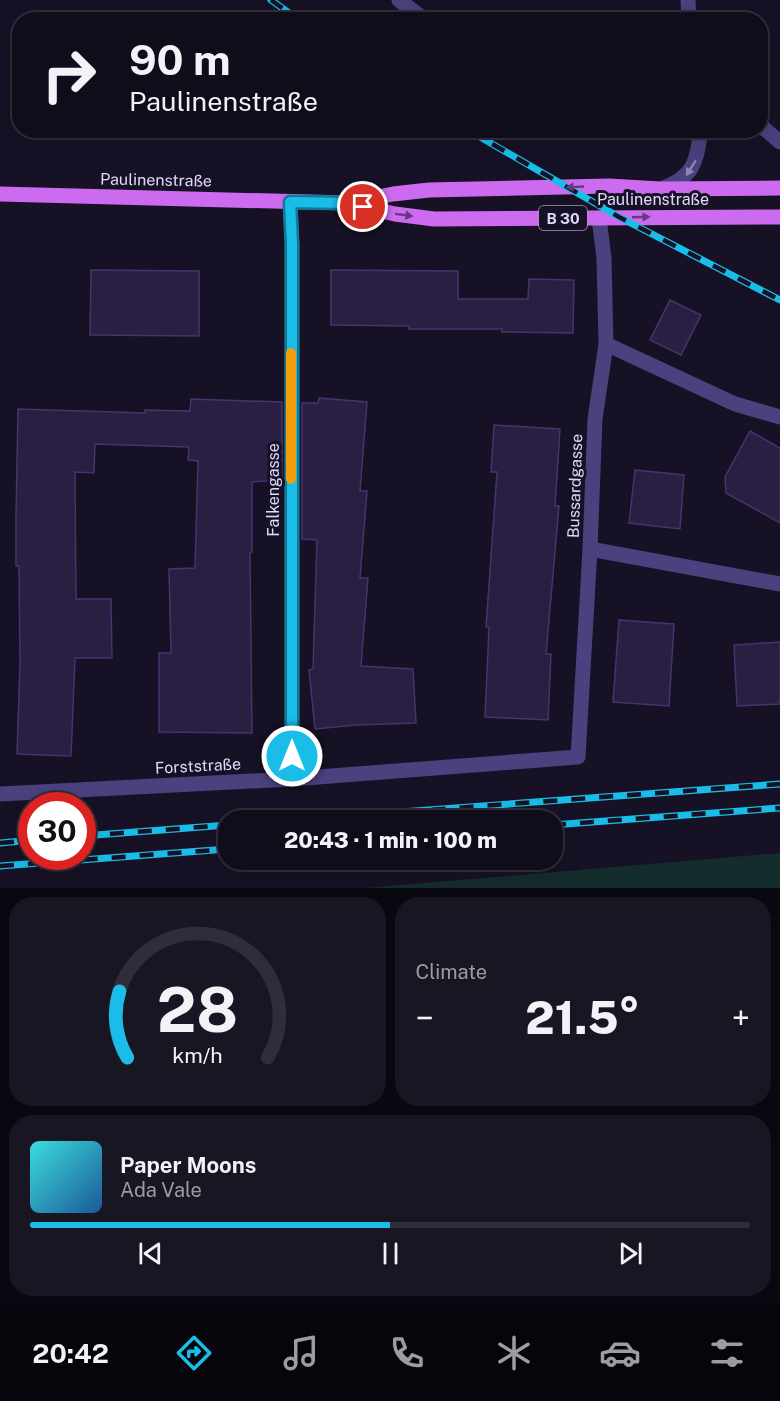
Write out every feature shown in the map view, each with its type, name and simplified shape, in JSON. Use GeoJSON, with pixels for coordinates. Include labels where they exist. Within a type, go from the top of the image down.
{"type":"FeatureCollection","features":[{"type":"Feature","properties":{"kind":"main road","name":"Paulinenstraße"},"geometry":{"type":"LineString","coordinates":[[347,203],[429,190],[609,186],[660,189],[780,188]]}},
{"type":"Feature","properties":{"kind":"main road","name":"Paulinenstraße"},"geometry":{"type":"LineString","coordinates":[[0,194],[347,203],[396,214],[434,219],[780,217]]}},
{"type":"Feature","properties":{"kind":"street"},"geometry":{"type":"LineString","coordinates":[[399,0],[415,12]]}},
{"type":"Feature","properties":{"kind":"street"},"geometry":{"type":"LineString","coordinates":[[768,132],[780,142]]}},
{"type":"Feature","properties":{"kind":"street"},"geometry":{"type":"LineString","coordinates":[[660,189],[677,183],[691,172],[697,156],[700,138]]}},
{"type":"Feature","properties":{"kind":"street","name":"Falkengasse"},"geometry":{"type":"LineString","coordinates":[[290,202],[292,244],[290,463],[292,779]]}},
{"type":"Feature","properties":{"kind":"street","name":"Bussardgasse"},"geometry":{"type":"LineString","coordinates":[[578,757],[595,419],[606,344],[604,258],[599,218]]}},
{"type":"Feature","properties":{"kind":"street"},"geometry":{"type":"LineString","coordinates":[[606,344],[735,404],[780,417]]}},
{"type":"Feature","properties":{"kind":"street"},"geometry":{"type":"LineString","coordinates":[[590,549],[780,584]]}},
{"type":"Feature","properties":{"kind":"street","name":"Forststraße"},"geometry":{"type":"LineString","coordinates":[[0,794],[292,779],[578,757]]}},
{"type":"Feature","properties":{"kind":"green space"},"geometry":{"type":"Polygon","coordinates":[[[780,853],[780,888],[364,888],[780,853]]]}},
{"type":"Feature","properties":{"kind":"building"},"geometry":{"type":"Polygon","coordinates":[[[91,270],[199,271],[199,336],[90,335],[91,270]]]}},
{"type":"Feature","properties":{"kind":"building"},"geometry":{"type":"Polygon","coordinates":[[[331,270],[458,271],[458,299],[528,299],[529,279],[574,280],[573,333],[331,325],[331,270]]]}},
{"type":"Feature","properties":{"kind":"building"},"geometry":{"type":"Polygon","coordinates":[[[670,300],[701,315],[681,355],[650,340],[670,300]]]}},
{"type":"Feature","properties":{"kind":"building"},"geometry":{"type":"Polygon","coordinates":[[[319,398],[367,402],[360,491],[367,491],[360,578],[368,578],[361,666],[413,669],[416,723],[315,729],[309,670],[313,669],[317,540],[302,539],[302,403],[318,403],[319,398]]]}},
{"type":"Feature","properties":{"kind":"building"},"geometry":{"type":"Polygon","coordinates":[[[191,399],[282,402],[282,480],[252,482],[252,552],[250,552],[252,733],[159,732],[159,653],[171,653],[169,569],[195,568],[198,461],[188,460],[189,447],[95,444],[94,473],[75,472],[76,599],[111,599],[112,658],[75,658],[71,756],[17,754],[20,664],[19,566],[16,566],[18,409],[145,413],[145,410],[190,411],[191,399]]]}},
{"type":"Feature","properties":{"kind":"building"},"geometry":{"type":"Polygon","coordinates":[[[494,425],[560,429],[555,506],[559,506],[546,654],[551,654],[548,720],[485,717],[489,627],[486,627],[497,472],[491,472],[494,425]]]}},
{"type":"Feature","properties":{"kind":"building"},"geometry":{"type":"Polygon","coordinates":[[[750,431],[780,448],[780,523],[726,493],[725,477],[750,431]]]}},
{"type":"Feature","properties":{"kind":"building"},"geometry":{"type":"Polygon","coordinates":[[[635,470],[684,475],[680,529],[629,523],[635,470]]]}},
{"type":"Feature","properties":{"kind":"building"},"geometry":{"type":"Polygon","coordinates":[[[619,620],[674,624],[669,706],[613,702],[619,620]]]}},
{"type":"Feature","properties":{"kind":"building"},"geometry":{"type":"Polygon","coordinates":[[[780,642],[780,704],[737,706],[734,645],[780,642]]]}},
{"type":"Feature","properties":{"kind":"railway"},"geometry":{"type":"LineString","coordinates":[[271,0],[288,12]]}},
{"type":"Feature","properties":{"kind":"railway"},"geometry":{"type":"LineString","coordinates":[[482,138],[619,217],[780,300]]}},
{"type":"Feature","properties":{"kind":"railway"},"geometry":{"type":"LineString","coordinates":[[428,810],[780,784]]}},
{"type":"Feature","properties":{"kind":"railway"},"geometry":{"type":"LineString","coordinates":[[563,824],[780,808]]}},
{"type":"Feature","properties":{"kind":"railway"},"geometry":{"type":"LineString","coordinates":[[96,835],[218,826]]}},
{"type":"Feature","properties":{"kind":"railway"},"geometry":{"type":"LineString","coordinates":[[0,843],[18,841]]}},
{"type":"Feature","properties":{"kind":"railway"},"geometry":{"type":"LineString","coordinates":[[0,866],[218,850]]}},
{"type":"Feature","properties":{"kind":"slow traffic"},"geometry":{"type":"LineString","coordinates":[[291,353],[291,479]]}},
{"type":"Feature","properties":{"kind":"route"},"geometry":{"type":"LineString","coordinates":[[292,756],[290,463],[292,244],[290,202],[347,203],[363,207]]}}]}
